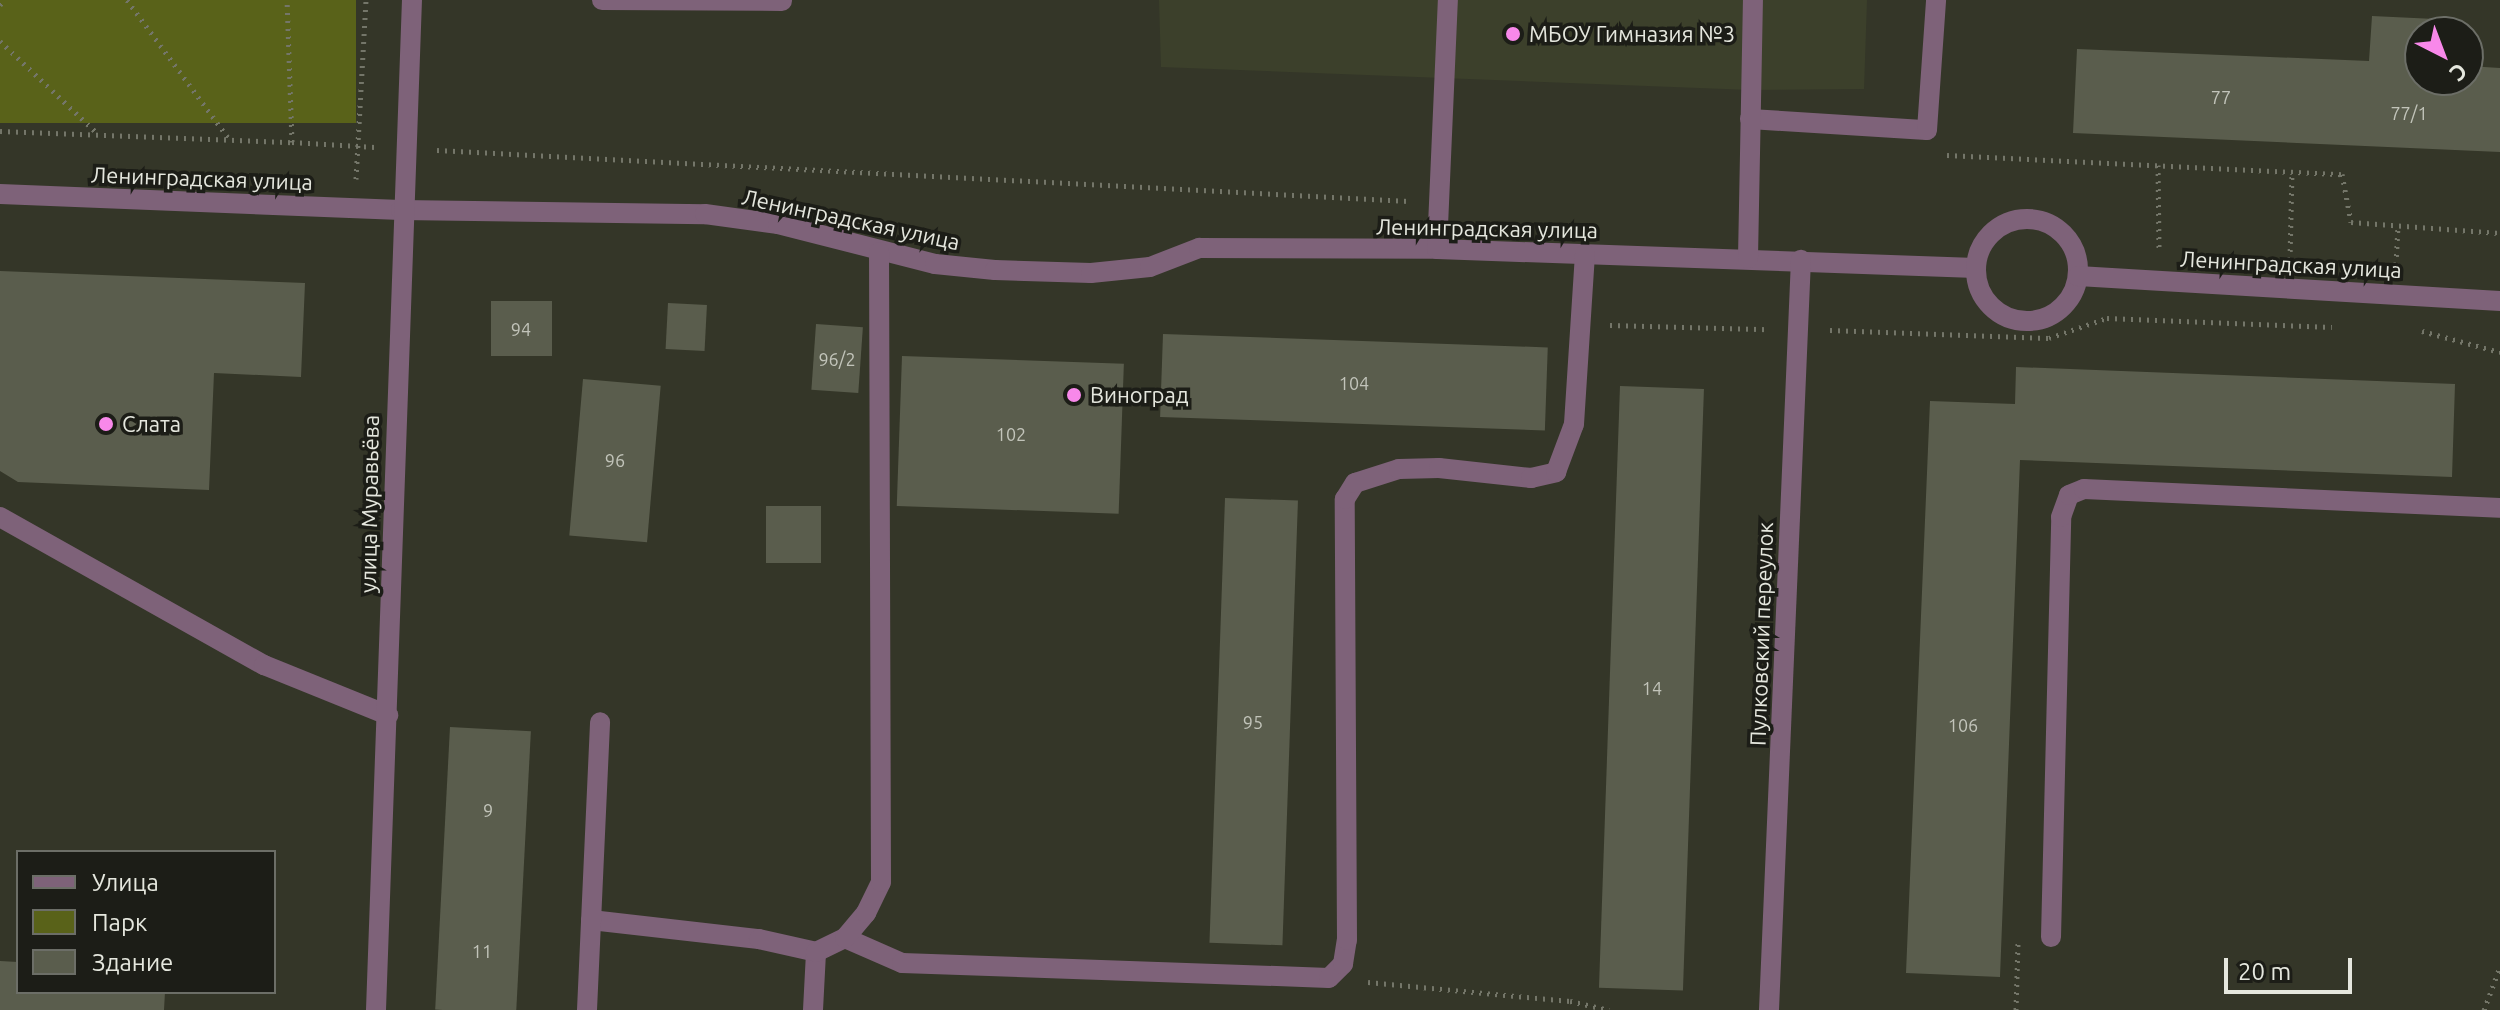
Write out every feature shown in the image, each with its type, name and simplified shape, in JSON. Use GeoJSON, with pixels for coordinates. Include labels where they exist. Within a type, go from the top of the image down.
{"type":"FeatureCollection","features":[{"type":"Feature","properties":{"kind":"street","name":"улица Муравьёва"},"geometry":{"type":"LineString","coordinates":[[376,1010],[388,715],[401,210],[412,0]]}},
{"type":"Feature","properties":{"kind":"street"},"geometry":{"type":"LineString","coordinates":[[602,0],[782,1]]}},
{"type":"Feature","properties":{"kind":"street"},"geometry":{"type":"LineString","coordinates":[[1437,249],[1448,0]]}},
{"type":"Feature","properties":{"kind":"street"},"geometry":{"type":"LineString","coordinates":[[1748,258],[1753,0]]}},
{"type":"Feature","properties":{"kind":"street"},"geometry":{"type":"LineString","coordinates":[[1750,119],[1927,130],[1936,0]]}},
{"type":"Feature","properties":{"kind":"street","name":"Ленинградская улица"},"geometry":{"type":"LineString","coordinates":[[0,194],[401,210],[705,214],[778,224],[879,252],[950,266],[1091,273],[1150,267],[1199,248],[1437,249],[1976,268]]}},
{"type":"Feature","properties":{"kind":"street"},"geometry":{"type":"LineString","coordinates":[[2022,219],[2041,221],[2063,235],[2077,257],[2078,276],[2060,309],[2023,321],[1989,304],[1976,268],[1990,235],[2022,219]]}},
{"type":"Feature","properties":{"kind":"street"},"geometry":{"type":"LineString","coordinates":[[591,920],[759,939],[816,952],[845,938],[866,913],[881,882],[879,252]]}},
{"type":"Feature","properties":{"kind":"street"},"geometry":{"type":"LineString","coordinates":[[845,938],[902,963],[1329,978],[1343,964],[1347,940],[1345,499],[1355,483],[1399,469],[1439,468],[1531,478],[1556,472],[1574,424],[1585,254]]}},
{"type":"Feature","properties":{"kind":"street","name":"Пулковский переулок"},"geometry":{"type":"LineString","coordinates":[[1769,1010],[1801,260]]}},
{"type":"Feature","properties":{"kind":"street","name":"Ленинградская улица"},"geometry":{"type":"LineString","coordinates":[[2078,276],[2500,301]]}},
{"type":"Feature","properties":{"kind":"street"},"geometry":{"type":"LineString","coordinates":[[2051,937],[2061,517],[2069,495],[2084,489],[2500,508]]}},
{"type":"Feature","properties":{"kind":"street"},"geometry":{"type":"LineString","coordinates":[[0,517],[264,665],[388,715]]}},
{"type":"Feature","properties":{"kind":"street"},"geometry":{"type":"LineString","coordinates":[[587,1010],[600,722]]}},
{"type":"Feature","properties":{"kind":"street"},"geometry":{"type":"LineString","coordinates":[[813,1010],[816,952]]}},
{"type":"Feature","properties":{"kind":"path"},"geometry":{"type":"LineString","coordinates":[[0,5],[4,0]]}},
{"type":"Feature","properties":{"kind":"path"},"geometry":{"type":"LineString","coordinates":[[127,0],[229,140]]}},
{"type":"Feature","properties":{"kind":"path"},"geometry":{"type":"LineString","coordinates":[[287,0],[292,142]]}},
{"type":"Feature","properties":{"kind":"path"},"geometry":{"type":"LineString","coordinates":[[354,208],[366,0]]}},
{"type":"Feature","properties":{"kind":"path"},"geometry":{"type":"LineString","coordinates":[[0,41],[98,135]]}},
{"type":"Feature","properties":{"kind":"path"},"geometry":{"type":"LineString","coordinates":[[0,131],[292,142],[1439,203]]}},
{"type":"Feature","properties":{"kind":"path"},"geometry":{"type":"LineString","coordinates":[[1938,155],[2342,174],[2351,222],[2500,233]]}},
{"type":"Feature","properties":{"kind":"path"},"geometry":{"type":"LineString","coordinates":[[2158,165],[2159,281]]}},
{"type":"Feature","properties":{"kind":"path"},"geometry":{"type":"LineString","coordinates":[[2289,288],[2292,172]]}},
{"type":"Feature","properties":{"kind":"path"},"geometry":{"type":"LineString","coordinates":[[1581,324],[2049,338],[2107,318],[2340,327]]}},
{"type":"Feature","properties":{"kind":"path"},"geometry":{"type":"LineString","coordinates":[[2417,330],[2500,352]]}},
{"type":"Feature","properties":{"kind":"path"},"geometry":{"type":"LineString","coordinates":[[2016,1010],[2018,936],[2051,937]]}},
{"type":"Feature","properties":{"kind":"path"},"geometry":{"type":"LineString","coordinates":[[2484,1010],[2500,967]]}},
{"type":"Feature","properties":{"kind":"path"},"geometry":{"type":"LineString","coordinates":[[1329,978],[1570,1001],[1609,1010]]}},
{"type":"Feature","properties":{"kind":"shaded area","name":"МБОУ Гимназия №3"},"geometry":{"type":"Polygon","coordinates":[[[1159,0],[1867,0],[1864,89],[1751,90],[1161,67],[1159,0]]]}},
{"type":"Feature","properties":{"kind":"green space"},"geometry":{"type":"Polygon","coordinates":[[[0,0],[356,0],[356,123],[0,123],[0,0]]]}},
{"type":"Feature","properties":{"kind":"building"},"geometry":{"type":"Polygon","coordinates":[[[2372,16],[2404,18],[2404,96],[2484,96],[2484,67],[2500,68],[2500,152],[2073,133],[2077,49],[2369,61],[2372,16]]]}},
{"type":"Feature","properties":{"kind":"building","name":"Слата"},"geometry":{"type":"Polygon","coordinates":[[[0,271],[305,283],[301,377],[214,373],[209,490],[18,482],[0,471],[0,271]]]}},
{"type":"Feature","properties":{"kind":"building"},"geometry":{"type":"Polygon","coordinates":[[[491,301],[552,301],[552,356],[491,356],[491,301]]]}},
{"type":"Feature","properties":{"kind":"building"},"geometry":{"type":"Polygon","coordinates":[[[668,303],[707,305],[705,351],[666,349],[668,303]]]}},
{"type":"Feature","properties":{"kind":"building"},"geometry":{"type":"Polygon","coordinates":[[[816,324],[863,327],[858,393],[811,390],[816,324]]]}},
{"type":"Feature","properties":{"kind":"building"},"geometry":{"type":"Polygon","coordinates":[[[1163,334],[1548,347],[1545,430],[1160,417],[1163,334]]]}},
{"type":"Feature","properties":{"kind":"building"},"geometry":{"type":"Polygon","coordinates":[[[902,356],[1124,364],[1119,514],[897,506],[902,356]]]}},
{"type":"Feature","properties":{"kind":"building"},"geometry":{"type":"Polygon","coordinates":[[[2016,367],[2455,384],[2452,477],[2020,460],[2000,977],[1906,973],[1930,401],[2015,404],[2016,367]]]}},
{"type":"Feature","properties":{"kind":"building"},"geometry":{"type":"Polygon","coordinates":[[[583,379],[661,386],[647,542],[569,535],[583,379]]]}},
{"type":"Feature","properties":{"kind":"building"},"geometry":{"type":"Polygon","coordinates":[[[1620,386],[1704,389],[1683,991],[1599,988],[1620,386]]]}},
{"type":"Feature","properties":{"kind":"building"},"geometry":{"type":"Polygon","coordinates":[[[1225,498],[1298,501],[1282,945],[1209,943],[1225,498]]]}},
{"type":"Feature","properties":{"kind":"building"},"geometry":{"type":"Polygon","coordinates":[[[766,506],[821,506],[821,563],[766,563],[766,506]]]}},
{"type":"Feature","properties":{"kind":"building"},"geometry":{"type":"Polygon","coordinates":[[[450,727],[531,731],[516,1010],[435,1010],[450,727]]]}},
{"type":"Feature","properties":{"kind":"building"},"geometry":{"type":"Polygon","coordinates":[[[0,961],[16,962],[16,994],[165,994],[164,1010],[0,1010],[0,961]]]}},
{"type":"Feature","properties":{"kind":"place","name":"МБОУ Гимназия №3"},"geometry":{"type":"Point","coordinates":[1513,34]}},
{"type":"Feature","properties":{"kind":"place","name":"Виноград"},"geometry":{"type":"Point","coordinates":[1074,395]}},
{"type":"Feature","properties":{"kind":"place","name":"Слата"},"geometry":{"type":"Point","coordinates":[106,424]}}]}
